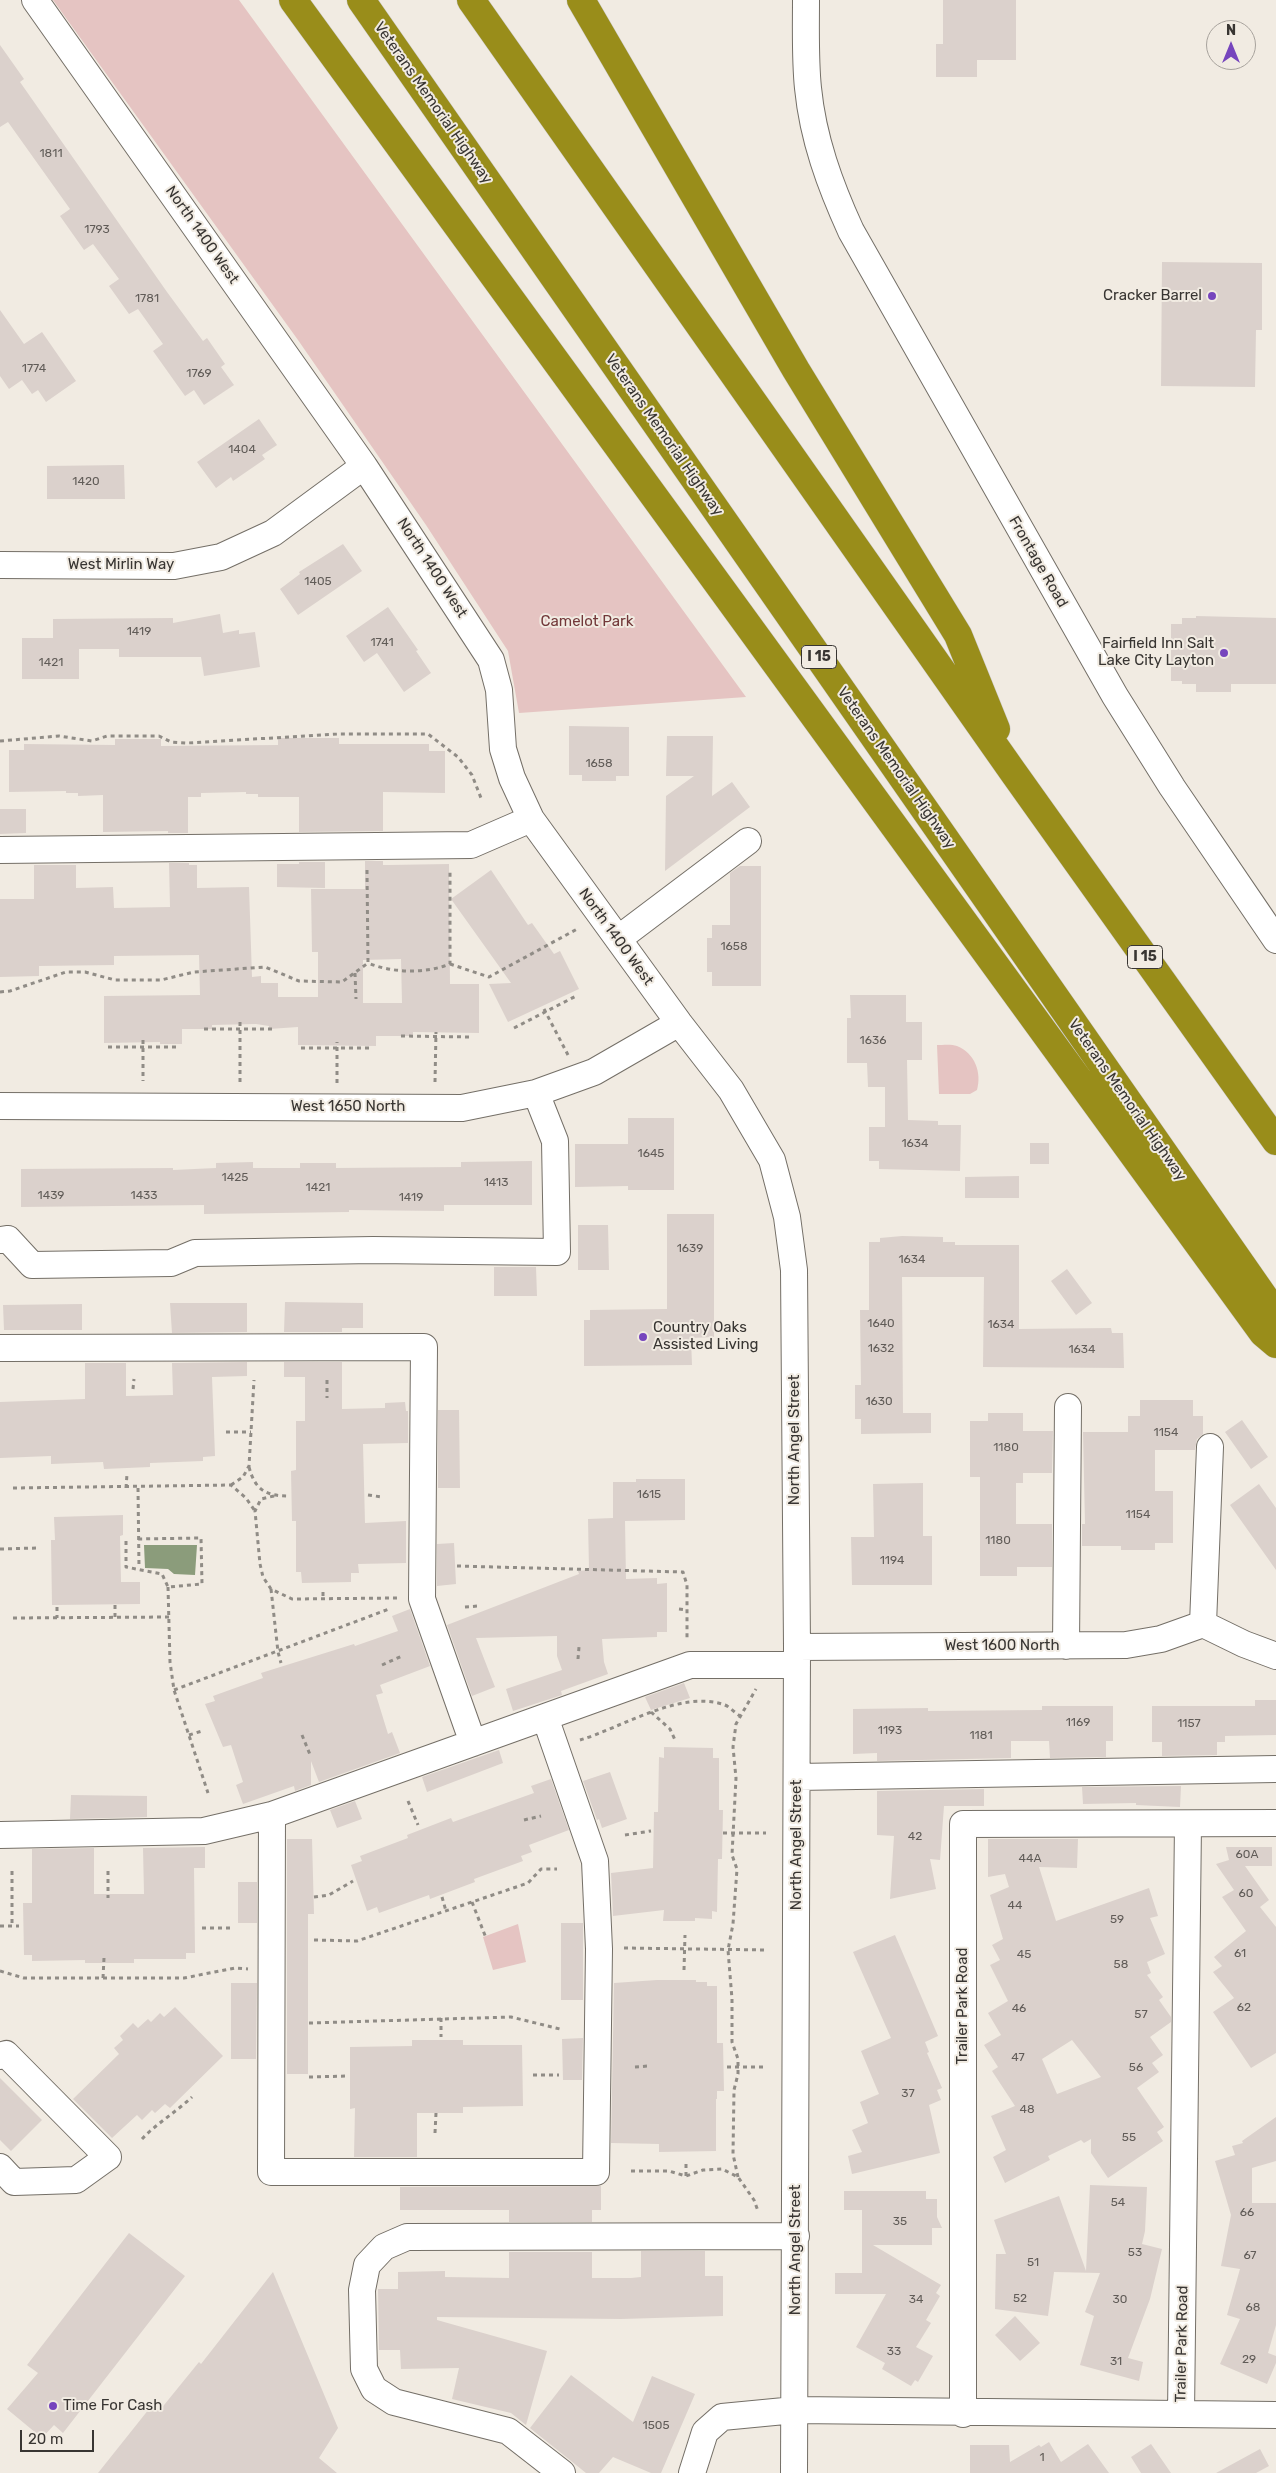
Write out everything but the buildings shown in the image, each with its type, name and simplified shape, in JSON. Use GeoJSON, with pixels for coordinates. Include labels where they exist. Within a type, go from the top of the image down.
{"type":"FeatureCollection","features":[{"type":"Feature","properties":{"kind":"highway"},"geometry":{"type":"LineString","coordinates":[[293,0],[1258,1325],[1276,1344]]}},
{"type":"Feature","properties":{"kind":"highway","name":"Veterans Memorial Highway"},"geometry":{"type":"LineString","coordinates":[[362,0],[1276,1314]]}},
{"type":"Feature","properties":{"kind":"highway","name":"I 15"},"geometry":{"type":"LineString","coordinates":[[471,0],[1276,1141]]}},
{"type":"Feature","properties":{"kind":"highway"},"geometry":{"type":"LineString","coordinates":[[581,0],[792,362],[958,635],[1014,772]]}},
{"type":"Feature","properties":{"kind":"street","name":"North 1400 West"},"geometry":{"type":"LineString","coordinates":[[35,0],[364,466],[491,660],[499,690],[504,749],[512,778],[531,819],[679,1023],[731,1090],[772,1160]]}},
{"type":"Feature","properties":{"kind":"street","name":"Frontage Road"},"geometry":{"type":"LineString","coordinates":[[806,0],[808,88],[816,135],[825,169],[859,246],[1115,696],[1172,787],[1276,940]]}},
{"type":"Feature","properties":{"kind":"street","name":"West Mirlin Way"},"geometry":{"type":"LineString","coordinates":[[0,565],[174,566],[221,557],[273,533],[364,466]]}},
{"type":"Feature","properties":{"kind":"street"},"geometry":{"type":"LineString","coordinates":[[0,850],[471,844],[531,819]]}},
{"type":"Feature","properties":{"kind":"street"},"geometry":{"type":"LineString","coordinates":[[618,938],[748,841]]}},
{"type":"Feature","properties":{"kind":"street","name":"West 1650 North"},"geometry":{"type":"LineString","coordinates":[[0,1106],[462,1108],[536,1093],[594,1072],[679,1023]]}},
{"type":"Feature","properties":{"kind":"street"},"geometry":{"type":"LineString","coordinates":[[0,1240],[8,1240],[32,1266],[171,1263],[195,1253],[373,1250],[557,1252],[555,1140],[536,1093]]}},
{"type":"Feature","properties":{"kind":"street","name":"North Angel Street"},"geometry":{"type":"LineString","coordinates":[[772,1160],[787,1217],[794,1270],[797,1656],[796,2410],[794,2473]]}},
{"type":"Feature","properties":{"kind":"street"},"geometry":{"type":"LineString","coordinates":[[0,1348],[424,1347],[422,1598],[473,1743]]}},
{"type":"Feature","properties":{"kind":"street"},"geometry":{"type":"LineString","coordinates":[[1066,1646],[1068,1407]]}},
{"type":"Feature","properties":{"kind":"street"},"geometry":{"type":"LineString","coordinates":[[1210,1447],[1203,1624],[1244,1644],[1276,1656]]}},
{"type":"Feature","properties":{"kind":"street","name":"West 1600 North"},"geometry":{"type":"LineString","coordinates":[[0,1835],[204,1831],[272,1815],[690,1665],[797,1656],[1126,1645],[1161,1638],[1203,1624]]}},
{"type":"Feature","properties":{"kind":"street"},"geometry":{"type":"LineString","coordinates":[[272,1815],[271,2172],[596,2172],[599,1949],[595,1861],[545,1717]]}},
{"type":"Feature","properties":{"kind":"street"},"geometry":{"type":"LineString","coordinates":[[797,1777],[1276,1769]]}},
{"type":"Feature","properties":{"kind":"street","name":"Trailer Park Road"},"geometry":{"type":"LineString","coordinates":[[963,2414],[963,1824],[1276,1823]]}},
{"type":"Feature","properties":{"kind":"street","name":"Trailer Park Road"},"geometry":{"type":"LineString","coordinates":[[1181,2414],[1188,1824]]}},
{"type":"Feature","properties":{"kind":"street"},"geometry":{"type":"LineString","coordinates":[[0,2056],[6,2054],[108,2157],[76,2180],[14,2182],[0,2167]]}},
{"type":"Feature","properties":{"kind":"street"},"geometry":{"type":"LineString","coordinates":[[562,2473],[508,2430],[394,2402],[374,2389],[364,2369],[362,2290],[367,2265],[384,2247],[407,2237],[796,2236]]}},
{"type":"Feature","properties":{"kind":"street","name":"Trailer Park Road"},"geometry":{"type":"LineString","coordinates":[[692,2473],[705,2432],[722,2417],[796,2410],[963,2414],[1276,2416]]}},
{"type":"Feature","properties":{"kind":"path"},"geometry":{"type":"LineString","coordinates":[[0,741],[59,736],[92,741],[107,736],[159,736],[171,742],[188,743],[339,734],[428,734],[458,757],[472,775],[481,798]]}},
{"type":"Feature","properties":{"kind":"path"},"geometry":{"type":"LineString","coordinates":[[450,865],[450,964]]}},
{"type":"Feature","properties":{"kind":"path"},"geometry":{"type":"LineString","coordinates":[[367,870],[368,963]]}},
{"type":"Feature","properties":{"kind":"path"},"geometry":{"type":"LineString","coordinates":[[368,963],[384,970],[436,970],[450,964],[489,977],[601,916]]}},
{"type":"Feature","properties":{"kind":"path"},"geometry":{"type":"LineString","coordinates":[[0,992],[10,991],[66,972],[85,972],[116,980],[161,980],[194,972],[265,967],[300,981],[342,982],[368,963]]}},
{"type":"Feature","properties":{"kind":"path"},"geometry":{"type":"LineString","coordinates":[[355,972],[356,999]]}},
{"type":"Feature","properties":{"kind":"path"},"geometry":{"type":"LineString","coordinates":[[514,1028],[578,995]]}},
{"type":"Feature","properties":{"kind":"path"},"geometry":{"type":"LineString","coordinates":[[545,1011],[568,1056]]}},
{"type":"Feature","properties":{"kind":"path"},"geometry":{"type":"LineString","coordinates":[[240,1022],[240,1085]]}},
{"type":"Feature","properties":{"kind":"path"},"geometry":{"type":"LineString","coordinates":[[204,1029],[274,1029]]}},
{"type":"Feature","properties":{"kind":"path"},"geometry":{"type":"LineString","coordinates":[[435,1082],[436,1034]]}},
{"type":"Feature","properties":{"kind":"path"},"geometry":{"type":"LineString","coordinates":[[400,1036],[436,1034],[471,1038]]}},
{"type":"Feature","properties":{"kind":"path"},"geometry":{"type":"LineString","coordinates":[[143,1040],[143,1084]]}},
{"type":"Feature","properties":{"kind":"path"},"geometry":{"type":"LineString","coordinates":[[337,1042],[337,1084]]}},
{"type":"Feature","properties":{"kind":"path"},"geometry":{"type":"LineString","coordinates":[[108,1047],[177,1047]]}},
{"type":"Feature","properties":{"kind":"path"},"geometry":{"type":"LineString","coordinates":[[301,1048],[372,1048]]}},
{"type":"Feature","properties":{"kind":"path"},"geometry":{"type":"LineString","coordinates":[[133,1389],[134,1379]]}},
{"type":"Feature","properties":{"kind":"path"},"geometry":{"type":"LineString","coordinates":[[254,1380],[249,1466],[252,1480],[260,1488],[274,1496]]}},
{"type":"Feature","properties":{"kind":"path"},"geometry":{"type":"LineString","coordinates":[[327,1380],[327,1398]]}},
{"type":"Feature","properties":{"kind":"path"},"geometry":{"type":"LineString","coordinates":[[226,1432],[251,1432]]}},
{"type":"Feature","properties":{"kind":"path"},"geometry":{"type":"LineString","coordinates":[[12,1488],[138,1488],[231,1485],[243,1476],[249,1466]]}},
{"type":"Feature","properties":{"kind":"path"},"geometry":{"type":"LineString","coordinates":[[126,1488],[127,1474]]}},
{"type":"Feature","properties":{"kind":"path"},"geometry":{"type":"LineString","coordinates":[[231,1485],[246,1498],[256,1511]]}},
{"type":"Feature","properties":{"kind":"path"},"geometry":{"type":"LineString","coordinates":[[138,1488],[138,1568]]}},
{"type":"Feature","properties":{"kind":"path"},"geometry":{"type":"LineString","coordinates":[[281,1663],[271,1590],[263,1577],[260,1564],[256,1511],[261,1499],[274,1496],[289,1496]]}},
{"type":"Feature","properties":{"kind":"path"},"geometry":{"type":"LineString","coordinates":[[368,1496],[382,1497]]}},
{"type":"Feature","properties":{"kind":"path"},"geometry":{"type":"LineString","coordinates":[[138,1539],[201,1538],[202,1584],[168,1587]]}},
{"type":"Feature","properties":{"kind":"path"},"geometry":{"type":"LineString","coordinates":[[126,1541],[126,1567],[138,1568],[147,1573],[162,1574],[168,1587],[170,1662],[174,1690],[208,1793]]}},
{"type":"Feature","properties":{"kind":"path"},"geometry":{"type":"LineString","coordinates":[[0,1549],[37,1548]]}},
{"type":"Feature","properties":{"kind":"path"},"geometry":{"type":"LineString","coordinates":[[457,1566],[683,1572],[687,1584],[687,1646]]}},
{"type":"Feature","properties":{"kind":"path"},"geometry":{"type":"LineString","coordinates":[[271,1590],[292,1599],[422,1598]]}},
{"type":"Feature","properties":{"kind":"path"},"geometry":{"type":"LineString","coordinates":[[322,1592],[322,1599]]}},
{"type":"Feature","properties":{"kind":"path"},"geometry":{"type":"LineString","coordinates":[[114,1605],[114,1618]]}},
{"type":"Feature","properties":{"kind":"path"},"geometry":{"type":"LineString","coordinates":[[465,1607],[478,1606]]}},
{"type":"Feature","properties":{"kind":"path"},"geometry":{"type":"LineString","coordinates":[[57,1607],[57,1618]]}},
{"type":"Feature","properties":{"kind":"path"},"geometry":{"type":"LineString","coordinates":[[174,1690],[389,1609]]}},
{"type":"Feature","properties":{"kind":"path"},"geometry":{"type":"LineString","coordinates":[[679,1609],[687,1610]]}},
{"type":"Feature","properties":{"kind":"path"},"geometry":{"type":"LineString","coordinates":[[12,1618],[169,1617]]}},
{"type":"Feature","properties":{"kind":"path"},"geometry":{"type":"LineString","coordinates":[[578,1659],[579,1647]]}},
{"type":"Feature","properties":{"kind":"path"},"geometry":{"type":"LineString","coordinates":[[382,1665],[402,1656]]}},
{"type":"Feature","properties":{"kind":"path"},"geometry":{"type":"LineString","coordinates":[[759,2216],[754,2200],[738,2177],[733,2154],[734,2090],[738,2059],[732,2042],[732,1999],[728,1950],[733,1924],[737,1869],[732,1855],[736,1778],[733,1747],[736,1724],[760,1682]]}},
{"type":"Feature","properties":{"kind":"path"},"geometry":{"type":"LineString","coordinates":[[578,1740],[651,1712],[690,1702],[714,1702],[726,1705],[740,1716]]}},
{"type":"Feature","properties":{"kind":"path"},"geometry":{"type":"LineString","coordinates":[[651,1712],[670,1729],[676,1742]]}},
{"type":"Feature","properties":{"kind":"path"},"geometry":{"type":"LineString","coordinates":[[189,1735],[202,1731]]}},
{"type":"Feature","properties":{"kind":"path"},"geometry":{"type":"LineString","coordinates":[[302,1735],[311,1757]]}},
{"type":"Feature","properties":{"kind":"path"},"geometry":{"type":"LineString","coordinates":[[408,1801],[418,1825]]}},
{"type":"Feature","properties":{"kind":"path"},"geometry":{"type":"LineString","coordinates":[[524,1820],[541,1816]]}},
{"type":"Feature","properties":{"kind":"path"},"geometry":{"type":"LineString","coordinates":[[626,1835],[651,1832]]}},
{"type":"Feature","properties":{"kind":"path"},"geometry":{"type":"LineString","coordinates":[[723,1833],[766,1833]]}},
{"type":"Feature","properties":{"kind":"path"},"geometry":{"type":"LineString","coordinates":[[314,1940],[357,1941],[528,1883],[541,1869],[556,1869]]}},
{"type":"Feature","properties":{"kind":"path"},"geometry":{"type":"LineString","coordinates":[[12,1871],[12,1926]]}},
{"type":"Feature","properties":{"kind":"path"},"geometry":{"type":"LineString","coordinates":[[108,1871],[108,1898]]}},
{"type":"Feature","properties":{"kind":"path"},"geometry":{"type":"LineString","coordinates":[[314,1898],[329,1895],[353,1881]]}},
{"type":"Feature","properties":{"kind":"path"},"geometry":{"type":"LineString","coordinates":[[442,1897],[446,1911]]}},
{"type":"Feature","properties":{"kind":"path"},"geometry":{"type":"LineString","coordinates":[[472,1902],[486,1938]]}},
{"type":"Feature","properties":{"kind":"path"},"geometry":{"type":"LineString","coordinates":[[0,1926],[19,1926]]}},
{"type":"Feature","properties":{"kind":"path"},"geometry":{"type":"LineString","coordinates":[[202,1928],[234,1928]]}},
{"type":"Feature","properties":{"kind":"path"},"geometry":{"type":"LineString","coordinates":[[684,1970],[685,1935]]}},
{"type":"Feature","properties":{"kind":"path"},"geometry":{"type":"LineString","coordinates":[[622,1948],[768,1950]]}},
{"type":"Feature","properties":{"kind":"path"},"geometry":{"type":"LineString","coordinates":[[103,1978],[104,1958]]}},
{"type":"Feature","properties":{"kind":"path"},"geometry":{"type":"LineString","coordinates":[[0,1971],[24,1978],[184,1978],[235,1968],[256,1969]]}},
{"type":"Feature","properties":{"kind":"path"},"geometry":{"type":"LineString","coordinates":[[310,2023],[511,2017],[560,2028]]}},
{"type":"Feature","properties":{"kind":"path"},"geometry":{"type":"LineString","coordinates":[[441,2018],[441,2037]]}},
{"type":"Feature","properties":{"kind":"path"},"geometry":{"type":"LineString","coordinates":[[635,2067],[648,2066]]}},
{"type":"Feature","properties":{"kind":"path"},"geometry":{"type":"LineString","coordinates":[[726,2067],[765,2067]]}},
{"type":"Feature","properties":{"kind":"path"},"geometry":{"type":"LineString","coordinates":[[533,2075],[559,2075]]}},
{"type":"Feature","properties":{"kind":"path"},"geometry":{"type":"LineString","coordinates":[[310,2077],[348,2076]]}},
{"type":"Feature","properties":{"kind":"path"},"geometry":{"type":"LineString","coordinates":[[142,2139],[152,2128],[170,2118],[192,2097]]}},
{"type":"Feature","properties":{"kind":"path"},"geometry":{"type":"LineString","coordinates":[[434,2133],[436,2113]]}},
{"type":"Feature","properties":{"kind":"path"},"geometry":{"type":"LineString","coordinates":[[686,2164],[686,2176]]}},
{"type":"Feature","properties":{"kind":"path"},"geometry":{"type":"LineString","coordinates":[[631,2171],[669,2171],[686,2176],[703,2170],[722,2169],[738,2177]]}},
{"type":"Feature","properties":{"kind":"green space","name":"Camelot Park"},"geometry":{"type":"Polygon","coordinates":[[[53,0],[239,0],[746,697],[519,713],[508,651],[426,525],[298,340],[53,0]]]}},
{"type":"Feature","properties":{"kind":"green space"},"geometry":{"type":"Polygon","coordinates":[[[937,1045],[955,1045],[968,1053],[978,1070],[977,1090],[970,1094],[939,1094],[937,1045]]]}},
{"type":"Feature","properties":{"kind":"green space"},"geometry":{"type":"Polygon","coordinates":[[[518,1924],[526,1962],[493,1970],[483,1937],[518,1924]]]}},
{"type":"Feature","properties":{"kind":"shaded area"},"geometry":{"type":"Polygon","coordinates":[[[144,1545],[197,1545],[195,1575],[174,1574],[168,1569],[145,1568],[144,1545]]]}},
{"type":"Feature","properties":{"kind":"place","name":"Cracker Barrel"},"geometry":{"type":"Point","coordinates":[1212,296]}},
{"type":"Feature","properties":{"kind":"place","name":"Fairfield Inn Salt Lake City Layton"},"geometry":{"type":"Point","coordinates":[1224,653]}},
{"type":"Feature","properties":{"kind":"place","name":"Country Oaks Assisted Living"},"geometry":{"type":"Point","coordinates":[643,1337]}},
{"type":"Feature","properties":{"kind":"place","name":"Time For Cash"},"geometry":{"type":"Point","coordinates":[53,2406]}}]}
